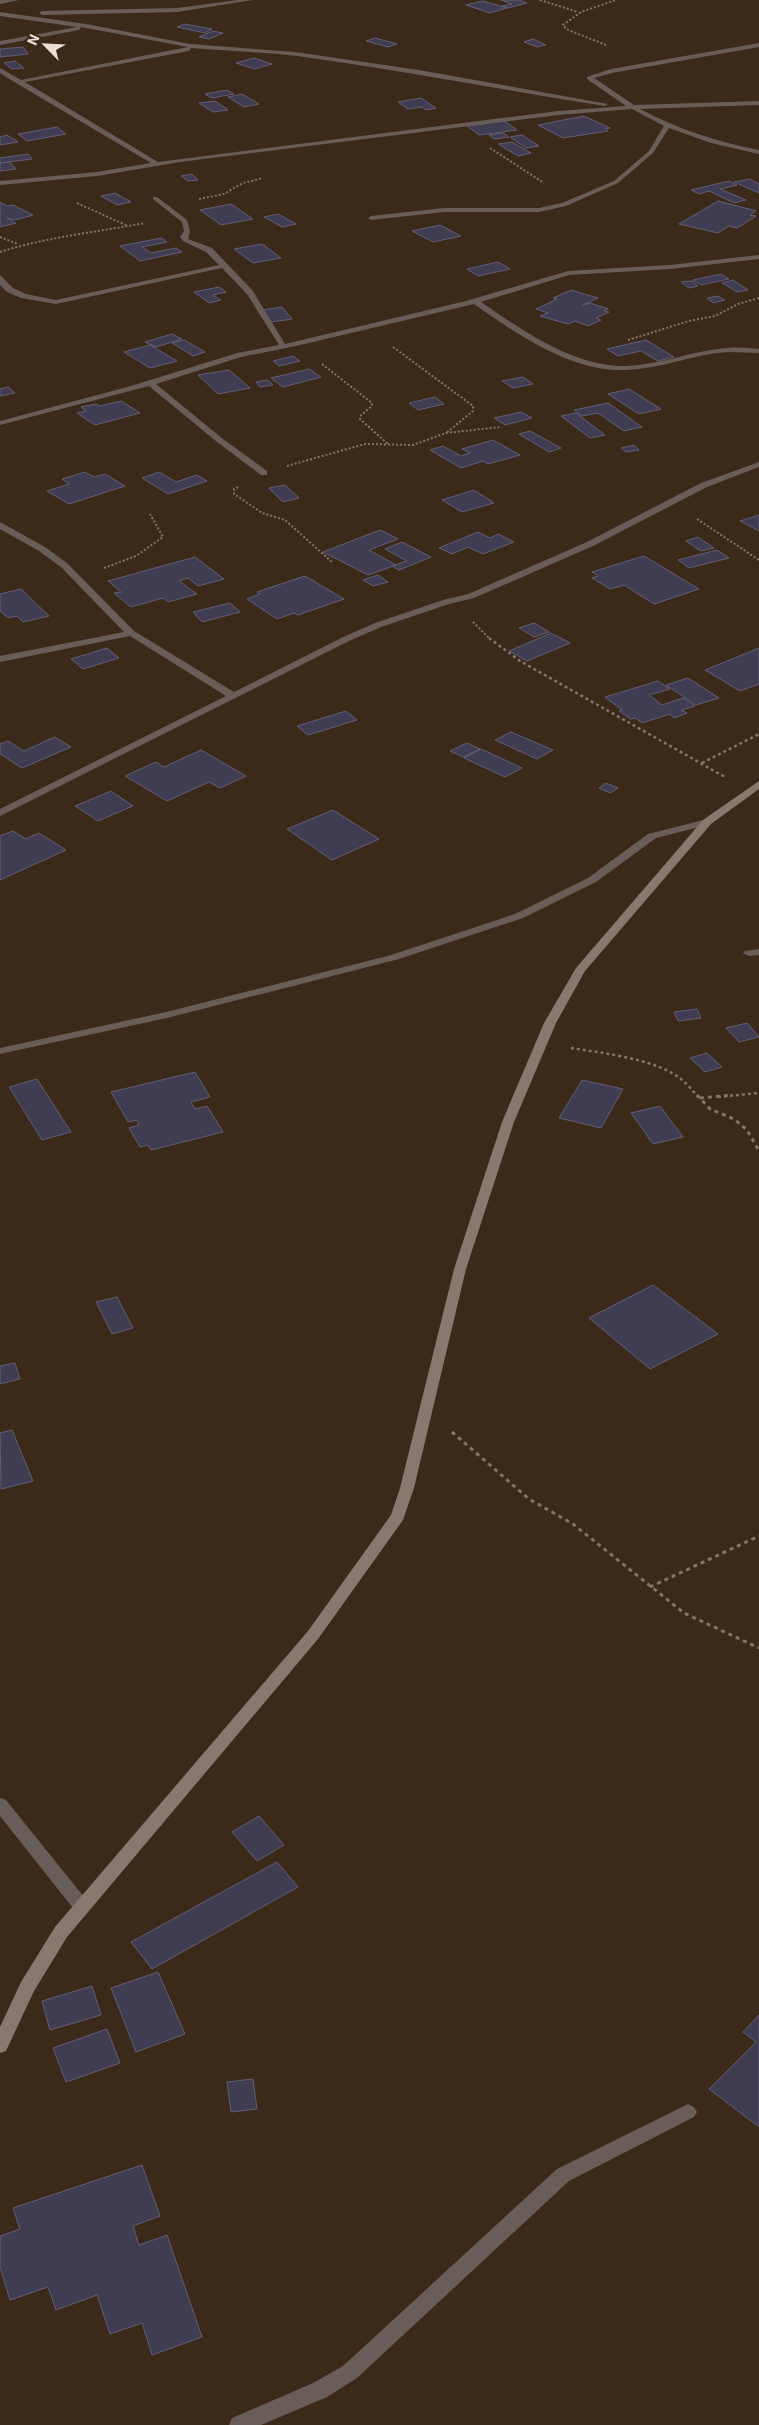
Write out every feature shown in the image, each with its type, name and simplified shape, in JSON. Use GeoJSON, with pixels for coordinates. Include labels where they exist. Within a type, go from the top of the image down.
{"type":"FeatureCollection","features":[{"type":"Feature","properties":{"kind":"street"},"geometry":{"type":"LineString","coordinates":[[0,2],[16,0]]}},
{"type":"Feature","properties":{"kind":"street"},"geometry":{"type":"LineString","coordinates":[[0,14],[177,10],[250,0]]}},
{"type":"Feature","properties":{"kind":"street"},"geometry":{"type":"LineString","coordinates":[[0,14],[86,26],[199,47],[294,54],[419,72],[532,93],[632,107]]}},
{"type":"Feature","properties":{"kind":"street"},"geometry":{"type":"LineString","coordinates":[[0,43],[86,26]]}},
{"type":"Feature","properties":{"kind":"street"},"geometry":{"type":"LineString","coordinates":[[759,45],[611,71],[589,78],[616,98],[668,126],[725,146],[759,152]]}},
{"type":"Feature","properties":{"kind":"street"},"geometry":{"type":"LineString","coordinates":[[18,82],[199,47]]}},
{"type":"Feature","properties":{"kind":"street"},"geometry":{"type":"LineString","coordinates":[[0,70],[157,164]]}},
{"type":"Feature","properties":{"kind":"street"},"geometry":{"type":"LineString","coordinates":[[0,183],[77,177],[157,164],[459,124],[632,107],[759,103]]}},
{"type":"Feature","properties":{"kind":"street"},"geometry":{"type":"LineString","coordinates":[[371,218],[444,210],[539,210],[564,206],[616,182],[651,152],[668,126]]}},
{"type":"Feature","properties":{"kind":"street"},"geometry":{"type":"LineString","coordinates":[[155,198],[185,220],[187,227],[185,240],[208,250],[250,293],[282,346]]}},
{"type":"Feature","properties":{"kind":"street"},"geometry":{"type":"LineString","coordinates":[[0,423],[150,383],[240,354],[296,344],[475,301],[568,273],[670,267],[759,257]]}},
{"type":"Feature","properties":{"kind":"street"},"geometry":{"type":"LineString","coordinates":[[0,277],[3,284],[17,293],[43,301],[56,302],[223,266]]}},
{"type":"Feature","properties":{"kind":"street"},"geometry":{"type":"LineString","coordinates":[[475,301],[503,321],[551,347],[589,363],[614,368],[627,368],[728,350],[759,351]]}},
{"type":"Feature","properties":{"kind":"street"},"geometry":{"type":"LineString","coordinates":[[150,383],[215,434],[231,450],[264,473]]}},
{"type":"Feature","properties":{"kind":"street"},"geometry":{"type":"LineString","coordinates":[[0,813],[232,695],[378,624],[458,599],[504,582],[590,544],[704,485],[759,464]]}},
{"type":"Feature","properties":{"kind":"street"},"geometry":{"type":"LineString","coordinates":[[0,525],[42,549],[64,565],[131,633],[232,695]]}},
{"type":"Feature","properties":{"kind":"street"},"geometry":{"type":"LineString","coordinates":[[0,659],[131,633]]}},
{"type":"Feature","properties":{"kind":"street"},"geometry":{"type":"LineString","coordinates":[[0,2046],[27,1986],[60,1932],[313,1635],[377,1548],[398,1516],[426,1412],[463,1260],[508,1122],[541,1043],[580,970],[707,822],[754,787]]}},
{"type":"Feature","properties":{"kind":"street"},"geometry":{"type":"LineString","coordinates":[[0,1051],[167,1015],[395,957],[518,916],[592,880],[652,836],[707,822]]}},
{"type":"Feature","properties":{"kind":"street"},"geometry":{"type":"LineString","coordinates":[[0,1804],[82,1906]]}},
{"type":"Feature","properties":{"kind":"street"},"geometry":{"type":"LineString","coordinates":[[239,2425],[320,2390],[350,2372],[563,2175],[688,2112]]}},
{"type":"Feature","properties":{"kind":"path"},"geometry":{"type":"LineString","coordinates":[[540,0],[579,12]]}},
{"type":"Feature","properties":{"kind":"path"},"geometry":{"type":"LineString","coordinates":[[616,0],[591,6],[579,12],[562,25],[566,29],[609,46],[646,65]]}},
{"type":"Feature","properties":{"kind":"path"},"geometry":{"type":"LineString","coordinates":[[459,124],[513,164],[548,186],[564,206]]}},
{"type":"Feature","properties":{"kind":"path"},"geometry":{"type":"LineString","coordinates":[[0,252],[18,244],[78,236],[180,216]]}},
{"type":"Feature","properties":{"kind":"path"},"geometry":{"type":"LineString","coordinates":[[0,237],[18,244]]}},
{"type":"Feature","properties":{"kind":"path"},"geometry":{"type":"LineString","coordinates":[[625,341],[689,321],[715,316],[738,304],[759,298]]}},
{"type":"Feature","properties":{"kind":"path"},"geometry":{"type":"LineString","coordinates":[[366,326],[473,406],[470,415],[446,433]]}},
{"type":"Feature","properties":{"kind":"path"},"geometry":{"type":"LineString","coordinates":[[296,344],[372,403],[372,406],[360,416],[360,419],[370,430],[388,444]]}},
{"type":"Feature","properties":{"kind":"path"},"geometry":{"type":"LineString","coordinates":[[333,563],[285,520],[262,513],[234,494],[234,489],[264,473],[365,444],[413,445],[446,433],[501,427]]}},
{"type":"Feature","properties":{"kind":"path"},"geometry":{"type":"LineString","coordinates":[[671,502],[759,560]]}},
{"type":"Feature","properties":{"kind":"path"},"geometry":{"type":"LineString","coordinates":[[76,578],[122,562],[158,542],[163,536],[150,514]]}},
{"type":"Feature","properties":{"kind":"path"},"geometry":{"type":"LineString","coordinates":[[458,599],[464,612],[490,639],[520,661],[701,764],[754,787]]}},
{"type":"Feature","properties":{"kind":"path"},"geometry":{"type":"LineString","coordinates":[[701,764],[759,734]]}},
{"type":"Feature","properties":{"kind":"path"},"geometry":{"type":"LineString","coordinates":[[541,1043],[651,1064],[681,1079],[710,1109],[734,1119],[747,1130],[759,1151]]}},
{"type":"Feature","properties":{"kind":"path"},"geometry":{"type":"LineString","coordinates":[[699,1098],[759,1094]]}},
{"type":"Feature","properties":{"kind":"path"},"geometry":{"type":"LineString","coordinates":[[426,1412],[468,1444],[529,1499],[573,1524],[684,1613],[759,1648]]}},
{"type":"Feature","properties":{"kind":"path"},"geometry":{"type":"LineString","coordinates":[[650,1587],[759,1536]]}},
{"type":"Feature","properties":{"kind":"building"},"geometry":{"type":"Polygon","coordinates":[[[501,0],[519,0],[527,3],[508,8],[502,6],[512,4],[501,0]]]}},
{"type":"Feature","properties":{"kind":"building"},"geometry":{"type":"Polygon","coordinates":[[[483,1],[507,8],[490,13],[466,5],[483,1]]]}},
{"type":"Feature","properties":{"kind":"building"},"geometry":{"type":"Polygon","coordinates":[[[184,24],[212,29],[205,33],[177,27],[184,24]]]}},
{"type":"Feature","properties":{"kind":"building"},"geometry":{"type":"Polygon","coordinates":[[[213,31],[223,33],[209,39],[199,37],[213,31]]]}},
{"type":"Feature","properties":{"kind":"building"},"geometry":{"type":"Polygon","coordinates":[[[375,38],[397,44],[388,47],[366,41],[375,38]]]}},
{"type":"Feature","properties":{"kind":"building"},"geometry":{"type":"Polygon","coordinates":[[[533,39],[546,45],[537,47],[524,42],[533,39]]]}},
{"type":"Feature","properties":{"kind":"building"},"geometry":{"type":"Polygon","coordinates":[[[23,47],[28,54],[0,57],[0,49],[23,47]]]}},
{"type":"Feature","properties":{"kind":"building"},"geometry":{"type":"Polygon","coordinates":[[[254,58],[272,64],[255,69],[236,63],[254,58]]]}},
{"type":"Feature","properties":{"kind":"building"},"geometry":{"type":"Polygon","coordinates":[[[15,61],[24,68],[12,69],[4,63],[15,61]]]}},
{"type":"Feature","properties":{"kind":"building"},"geometry":{"type":"Polygon","coordinates":[[[227,90],[234,94],[212,98],[205,94],[227,90]]]}},
{"type":"Feature","properties":{"kind":"building"},"geometry":{"type":"Polygon","coordinates":[[[242,94],[259,104],[244,107],[228,97],[242,94]]]}},
{"type":"Feature","properties":{"kind":"building"},"geometry":{"type":"Polygon","coordinates":[[[421,98],[436,108],[426,110],[422,107],[408,109],[398,102],[421,98]]]}},
{"type":"Feature","properties":{"kind":"building"},"geometry":{"type":"Polygon","coordinates":[[[215,101],[228,110],[213,112],[199,103],[215,101]]]}},
{"type":"Feature","properties":{"kind":"building"},"geometry":{"type":"Polygon","coordinates":[[[584,116],[610,128],[605,129],[608,131],[563,138],[538,125],[584,116]]]}},
{"type":"Feature","properties":{"kind":"building"},"geometry":{"type":"Polygon","coordinates":[[[505,121],[517,130],[479,135],[467,126],[505,121]]]}},
{"type":"Feature","properties":{"kind":"building"},"geometry":{"type":"Polygon","coordinates":[[[57,127],[66,134],[27,141],[18,134],[57,127]]]}},
{"type":"Feature","properties":{"kind":"building"},"geometry":{"type":"Polygon","coordinates":[[[503,133],[509,137],[494,139],[489,135],[503,133]]]}},
{"type":"Feature","properties":{"kind":"building"},"geometry":{"type":"Polygon","coordinates":[[[7,135],[18,142],[0,145],[0,137],[7,135]]]}},
{"type":"Feature","properties":{"kind":"building"},"geometry":{"type":"Polygon","coordinates":[[[522,135],[539,146],[526,148],[510,137],[522,135]]]}},
{"type":"Feature","properties":{"kind":"building"},"geometry":{"type":"Polygon","coordinates":[[[512,142],[531,153],[518,156],[498,144],[512,142]]]}},
{"type":"Feature","properties":{"kind":"building"},"geometry":{"type":"Polygon","coordinates":[[[28,154],[32,159],[0,163],[0,158],[28,154]]]}},
{"type":"Feature","properties":{"kind":"building"},"geometry":{"type":"Polygon","coordinates":[[[10,162],[16,169],[0,171],[0,163],[10,162]]]}},
{"type":"Feature","properties":{"kind":"building"},"geometry":{"type":"Polygon","coordinates":[[[192,174],[198,180],[188,181],[181,176],[192,174]]]}},
{"type":"Feature","properties":{"kind":"building"},"geometry":{"type":"Polygon","coordinates":[[[750,179],[759,184],[759,193],[734,182],[750,179]]]}},
{"type":"Feature","properties":{"kind":"building"},"geometry":{"type":"Polygon","coordinates":[[[729,181],[737,185],[720,189],[746,200],[734,203],[709,191],[699,194],[691,190],[729,181]]]}},
{"type":"Feature","properties":{"kind":"building"},"geometry":{"type":"Polygon","coordinates":[[[115,193],[131,202],[117,205],[101,196],[115,193]]]}},
{"type":"Feature","properties":{"kind":"building"},"geometry":{"type":"Polygon","coordinates":[[[718,201],[756,211],[750,215],[756,216],[737,228],[729,226],[718,233],[679,224],[718,201]]]}},
{"type":"Feature","properties":{"kind":"building"},"geometry":{"type":"Polygon","coordinates":[[[0,202],[7,206],[13,205],[33,215],[15,220],[7,218],[16,223],[0,227],[0,202]]]}},
{"type":"Feature","properties":{"kind":"building"},"geometry":{"type":"Polygon","coordinates":[[[231,204],[253,219],[221,225],[200,210],[231,204]]]}},
{"type":"Feature","properties":{"kind":"building"},"geometry":{"type":"Polygon","coordinates":[[[278,214],[296,224],[282,227],[264,217],[278,214]]]}},
{"type":"Feature","properties":{"kind":"building"},"geometry":{"type":"Polygon","coordinates":[[[440,225],[461,236],[433,242],[412,231],[440,225]]]}},
{"type":"Feature","properties":{"kind":"building"},"geometry":{"type":"Polygon","coordinates":[[[161,238],[167,242],[142,247],[151,253],[176,248],[182,252],[140,261],[120,246],[161,238]]]}},
{"type":"Feature","properties":{"kind":"building"},"geometry":{"type":"Polygon","coordinates":[[[262,244],[281,258],[253,263],[234,249],[262,244]]]}},
{"type":"Feature","properties":{"kind":"building"},"geometry":{"type":"Polygon","coordinates":[[[498,262],[510,269],[478,276],[467,269],[498,262]]]}},
{"type":"Feature","properties":{"kind":"building"},"geometry":{"type":"Polygon","coordinates":[[[721,274],[729,279],[701,285],[693,280],[721,274]]]}},
{"type":"Feature","properties":{"kind":"building"},"geometry":{"type":"Polygon","coordinates":[[[733,280],[748,290],[737,292],[722,283],[733,280]]]}},
{"type":"Feature","properties":{"kind":"building"},"geometry":{"type":"Polygon","coordinates":[[[692,281],[698,286],[689,288],[681,282],[692,281]]]}},
{"type":"Feature","properties":{"kind":"building"},"geometry":{"type":"Polygon","coordinates":[[[219,287],[226,292],[213,295],[221,300],[209,303],[194,292],[219,287]]]}},
{"type":"Feature","properties":{"kind":"building"},"geometry":{"type":"Polygon","coordinates":[[[571,290],[598,298],[583,305],[590,303],[608,309],[604,311],[609,312],[596,318],[601,320],[588,326],[575,321],[568,324],[540,316],[548,313],[536,309],[557,299],[553,298],[571,290]]]}},
{"type":"Feature","properties":{"kind":"building"},"geometry":{"type":"Polygon","coordinates":[[[718,296],[725,300],[713,303],[707,298],[718,296]]]}},
{"type":"Feature","properties":{"kind":"building"},"geometry":{"type":"Polygon","coordinates":[[[282,307],[292,319],[271,322],[262,310],[282,307]]]}},
{"type":"Feature","properties":{"kind":"building"},"geometry":{"type":"Polygon","coordinates":[[[172,334],[182,339],[156,347],[145,342],[172,334]]]}},
{"type":"Feature","properties":{"kind":"building"},"geometry":{"type":"Polygon","coordinates":[[[184,340],[205,352],[193,356],[172,343],[184,340]]]}},
{"type":"Feature","properties":{"kind":"building"},"geometry":{"type":"Polygon","coordinates":[[[646,340],[674,357],[658,361],[641,351],[618,356],[607,349],[646,340]]]}},
{"type":"Feature","properties":{"kind":"building"},"geometry":{"type":"Polygon","coordinates":[[[150,345],[177,361],[150,368],[124,352],[150,345]]]}},
{"type":"Feature","properties":{"kind":"building"},"geometry":{"type":"Polygon","coordinates":[[[293,356],[300,361],[279,366],[273,361],[293,356]]]}},
{"type":"Feature","properties":{"kind":"building"},"geometry":{"type":"Polygon","coordinates":[[[309,369],[321,377],[283,387],[271,378],[309,369]]]}},
{"type":"Feature","properties":{"kind":"building"},"geometry":{"type":"Polygon","coordinates":[[[229,370],[250,388],[218,394],[198,375],[229,370]]]}},
{"type":"Feature","properties":{"kind":"building"},"geometry":{"type":"Polygon","coordinates":[[[523,377],[533,384],[513,388],[502,381],[523,377]]]}},
{"type":"Feature","properties":{"kind":"building"},"geometry":{"type":"Polygon","coordinates":[[[268,380],[273,385],[260,387],[256,382],[268,380]]]}},
{"type":"Feature","properties":{"kind":"building"},"geometry":{"type":"Polygon","coordinates":[[[8,387],[15,393],[0,396],[0,389],[8,387]]]}},
{"type":"Feature","properties":{"kind":"building"},"geometry":{"type":"Polygon","coordinates":[[[629,389],[661,409],[639,414],[608,394],[629,389]]]}},
{"type":"Feature","properties":{"kind":"building"},"geometry":{"type":"Polygon","coordinates":[[[435,397],[444,404],[418,410],[409,403],[435,397]]]}},
{"type":"Feature","properties":{"kind":"building"},"geometry":{"type":"Polygon","coordinates":[[[121,401],[140,413],[95,425],[77,413],[86,411],[81,407],[96,404],[100,406],[121,401]]]}},
{"type":"Feature","properties":{"kind":"building"},"geometry":{"type":"Polygon","coordinates":[[[608,403],[642,427],[624,431],[598,413],[582,416],[574,410],[608,403]]]}},
{"type":"Feature","properties":{"kind":"building"},"geometry":{"type":"Polygon","coordinates":[[[521,412],[532,418],[505,425],[494,418],[521,412]]]}},
{"type":"Feature","properties":{"kind":"building"},"geometry":{"type":"Polygon","coordinates":[[[576,413],[605,435],[590,438],[561,416],[576,413]]]}},
{"type":"Feature","properties":{"kind":"building"},"geometry":{"type":"Polygon","coordinates":[[[530,431],[561,448],[549,452],[519,434],[530,431]]]}},
{"type":"Feature","properties":{"kind":"building"},"geometry":{"type":"Polygon","coordinates":[[[493,440],[520,455],[488,464],[483,461],[461,468],[430,450],[443,446],[461,456],[470,453],[462,449],[493,440]]]}},
{"type":"Feature","properties":{"kind":"building"},"geometry":{"type":"Polygon","coordinates":[[[634,445],[639,450],[626,452],[621,448],[634,445]]]}},
{"type":"Feature","properties":{"kind":"building"},"geometry":{"type":"Polygon","coordinates":[[[85,472],[94,477],[105,474],[125,486],[69,504],[47,491],[69,484],[62,479],[85,472]]]}},
{"type":"Feature","properties":{"kind":"building"},"geometry":{"type":"Polygon","coordinates":[[[159,472],[176,482],[197,475],[207,481],[168,494],[142,478],[159,472]]]}},
{"type":"Feature","properties":{"kind":"building"},"geometry":{"type":"Polygon","coordinates":[[[285,485],[299,498],[283,502],[269,488],[285,485]]]}},
{"type":"Feature","properties":{"kind":"building"},"geometry":{"type":"Polygon","coordinates":[[[474,490],[494,503],[462,512],[442,500],[474,490]]]}},
{"type":"Feature","properties":{"kind":"building"},"geometry":{"type":"Polygon","coordinates":[[[759,515],[759,531],[740,521],[759,515]]]}},
{"type":"Feature","properties":{"kind":"building"},"geometry":{"type":"Polygon","coordinates":[[[380,530],[398,539],[369,550],[396,565],[368,575],[323,552],[380,530]]]}},
{"type":"Feature","properties":{"kind":"building"},"geometry":{"type":"Polygon","coordinates":[[[478,532],[490,538],[498,534],[514,542],[483,554],[468,547],[452,554],[439,548],[478,532]]]}},
{"type":"Feature","properties":{"kind":"building"},"geometry":{"type":"Polygon","coordinates":[[[698,537],[714,548],[701,551],[686,541],[698,537]]]}},
{"type":"Feature","properties":{"kind":"building"},"geometry":{"type":"Polygon","coordinates":[[[402,542],[431,557],[399,570],[392,566],[407,561],[385,549],[402,542]]]}},
{"type":"Feature","properties":{"kind":"building"},"geometry":{"type":"Polygon","coordinates":[[[717,550],[729,558],[689,568],[678,560],[717,550]]]}},
{"type":"Feature","properties":{"kind":"building"},"geometry":{"type":"Polygon","coordinates":[[[644,556],[699,589],[654,604],[624,585],[610,589],[592,578],[598,576],[592,572],[644,556]]]}},
{"type":"Feature","properties":{"kind":"building"},"geometry":{"type":"Polygon","coordinates":[[[195,557],[224,579],[198,586],[188,578],[179,581],[197,594],[168,602],[163,598],[131,607],[114,593],[121,592],[108,581],[195,557]]]}},
{"type":"Feature","properties":{"kind":"building"},"geometry":{"type":"Polygon","coordinates":[[[378,575],[388,582],[373,586],[363,580],[378,575]]]}},
{"type":"Feature","properties":{"kind":"building"},"geometry":{"type":"Polygon","coordinates":[[[305,576],[344,599],[298,615],[294,613],[277,619],[247,599],[260,594],[257,592],[305,576]]]}},
{"type":"Feature","properties":{"kind":"building"},"geometry":{"type":"Polygon","coordinates":[[[21,589],[49,616],[23,622],[17,616],[8,618],[0,611],[0,594],[21,589]]]}},
{"type":"Feature","properties":{"kind":"building"},"geometry":{"type":"Polygon","coordinates":[[[230,603],[240,612],[202,622],[193,612],[230,603]]]}},
{"type":"Feature","properties":{"kind":"building"},"geometry":{"type":"Polygon","coordinates":[[[534,623],[549,632],[534,637],[519,628],[534,623]]]}},
{"type":"Feature","properties":{"kind":"building"},"geometry":{"type":"Polygon","coordinates":[[[551,633],[570,643],[527,661],[509,651],[551,633]]]}},
{"type":"Feature","properties":{"kind":"building"},"geometry":{"type":"Polygon","coordinates":[[[107,648],[119,658],[83,669],[71,659],[107,648]]]}},
{"type":"Feature","properties":{"kind":"building"},"geometry":{"type":"Polygon","coordinates":[[[759,648],[759,684],[740,691],[705,670],[759,648]]]}},
{"type":"Feature","properties":{"kind":"building"},"geometry":{"type":"Polygon","coordinates":[[[688,678],[719,698],[696,705],[666,685],[688,678]]]}},
{"type":"Feature","properties":{"kind":"building"},"geometry":{"type":"Polygon","coordinates":[[[658,681],[670,689],[649,695],[662,705],[683,698],[695,706],[681,710],[687,713],[674,718],[670,714],[642,723],[635,718],[631,719],[619,711],[622,710],[605,697],[658,681]]]}},
{"type":"Feature","properties":{"kind":"building"},"geometry":{"type":"Polygon","coordinates":[[[346,711],[357,720],[308,735],[297,726],[346,711]]]}},
{"type":"Feature","properties":{"kind":"building"},"geometry":{"type":"Polygon","coordinates":[[[511,732],[553,750],[537,759],[495,740],[511,732]]]}},
{"type":"Feature","properties":{"kind":"building"},"geometry":{"type":"Polygon","coordinates":[[[55,737],[71,747],[22,768],[0,754],[0,744],[8,741],[24,751],[55,737]]]}},
{"type":"Feature","properties":{"kind":"building"},"geometry":{"type":"Polygon","coordinates":[[[467,743],[480,749],[463,757],[450,751],[467,743]]]}},
{"type":"Feature","properties":{"kind":"building"},"geometry":{"type":"Polygon","coordinates":[[[481,749],[522,768],[505,777],[464,758],[481,749]]]}},
{"type":"Feature","properties":{"kind":"building"},"geometry":{"type":"Polygon","coordinates":[[[201,750],[246,776],[220,788],[209,782],[167,801],[125,776],[156,762],[164,767],[201,750]]]}},
{"type":"Feature","properties":{"kind":"building"},"geometry":{"type":"Polygon","coordinates":[[[606,783],[618,788],[610,793],[599,788],[606,783]]]}},
{"type":"Feature","properties":{"kind":"building"},"geometry":{"type":"Polygon","coordinates":[[[111,791],[133,806],[98,821],[75,806],[111,791]]]}},
{"type":"Feature","properties":{"kind":"building"},"geometry":{"type":"Polygon","coordinates":[[[333,810],[379,839],[332,860],[287,829],[333,810]]]}},
{"type":"Feature","properties":{"kind":"building"},"geometry":{"type":"Polygon","coordinates":[[[13,831],[26,839],[39,833],[66,850],[0,880],[0,836],[13,831]]]}},
{"type":"Feature","properties":{"kind":"building"},"geometry":{"type":"Polygon","coordinates":[[[697,1009],[701,1018],[678,1021],[674,1012],[697,1009]]]}},
{"type":"Feature","properties":{"kind":"building"},"geometry":{"type":"Polygon","coordinates":[[[747,1023],[759,1037],[739,1042],[726,1028],[747,1023]]]}},
{"type":"Feature","properties":{"kind":"building"},"geometry":{"type":"Polygon","coordinates":[[[707,1053],[722,1067],[705,1072],[690,1058],[707,1053]]]}},
{"type":"Feature","properties":{"kind":"building"},"geometry":{"type":"Polygon","coordinates":[[[195,1072],[210,1097],[191,1102],[195,1109],[207,1106],[223,1132],[151,1150],[148,1145],[140,1147],[129,1128],[139,1125],[137,1120],[128,1122],[111,1092],[195,1072]]]}},
{"type":"Feature","properties":{"kind":"building"},"geometry":{"type":"Polygon","coordinates":[[[37,1079],[71,1132],[42,1140],[9,1087],[37,1079]]]}},
{"type":"Feature","properties":{"kind":"building"},"geometry":{"type":"Polygon","coordinates":[[[582,1080],[623,1089],[601,1128],[559,1118],[582,1080]]]}},
{"type":"Feature","properties":{"kind":"building"},"geometry":{"type":"Polygon","coordinates":[[[660,1106],[683,1137],[653,1144],[631,1113],[660,1106]]]}},
{"type":"Feature","properties":{"kind":"building"},"geometry":{"type":"Polygon","coordinates":[[[653,1285],[718,1334],[650,1369],[589,1318],[653,1285]]]}},
{"type":"Feature","properties":{"kind":"building"},"geometry":{"type":"Polygon","coordinates":[[[117,1297],[133,1328],[112,1334],[96,1302],[117,1297]]]}},
{"type":"Feature","properties":{"kind":"building"},"geometry":{"type":"Polygon","coordinates":[[[15,1363],[20,1379],[0,1384],[0,1366],[15,1363]]]}},
{"type":"Feature","properties":{"kind":"building"},"geometry":{"type":"Polygon","coordinates":[[[12,1430],[33,1481],[1,1489],[0,1433],[12,1430]]]}},
{"type":"Feature","properties":{"kind":"building"},"geometry":{"type":"Polygon","coordinates":[[[259,1816],[284,1845],[257,1861],[232,1832],[259,1816]]]}},
{"type":"Feature","properties":{"kind":"building"},"geometry":{"type":"Polygon","coordinates":[[[277,1862],[298,1887],[152,1969],[131,1942],[277,1862]]]}},
{"type":"Feature","properties":{"kind":"building"},"geometry":{"type":"Polygon","coordinates":[[[158,1972],[185,2034],[136,2052],[111,1988],[158,1972]]]}},
{"type":"Feature","properties":{"kind":"building"},"geometry":{"type":"Polygon","coordinates":[[[92,1986],[101,2015],[50,2030],[42,2001],[92,1986]]]}},
{"type":"Feature","properties":{"kind":"building"},"geometry":{"type":"Polygon","coordinates":[[[759,2015],[759,2127],[709,2089],[756,2042],[743,2032],[759,2015]]]}},
{"type":"Feature","properties":{"kind":"building"},"geometry":{"type":"Polygon","coordinates":[[[107,2029],[120,2063],[66,2082],[53,2048],[107,2029]]]}},
{"type":"Feature","properties":{"kind":"building"},"geometry":{"type":"Polygon","coordinates":[[[253,2079],[257,2109],[231,2112],[227,2082],[253,2079]]]}},
{"type":"Feature","properties":{"kind":"building"},"geometry":{"type":"Polygon","coordinates":[[[142,2165],[160,2216],[133,2226],[139,2245],[167,2235],[202,2337],[152,2355],[142,2323],[110,2334],[97,2295],[56,2310],[48,2287],[10,2300],[0,2267],[0,2236],[20,2229],[13,2208],[142,2165]]]}}]}
